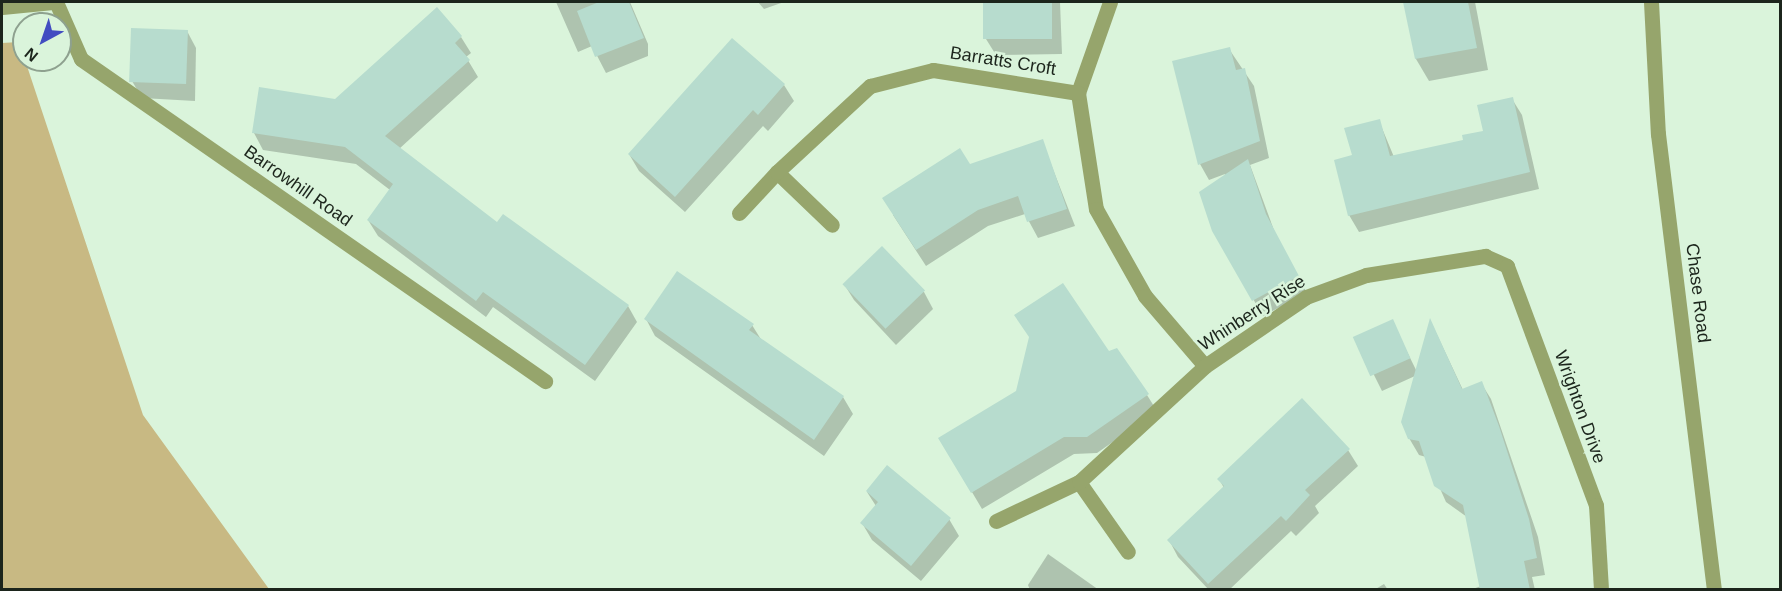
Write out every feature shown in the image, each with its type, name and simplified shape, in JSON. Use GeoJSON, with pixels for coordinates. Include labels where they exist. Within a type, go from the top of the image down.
{"type":"FeatureCollection","features":[{"type":"Feature","properties":{"kind":"street"},"geometry":{"type":"LineString","coordinates":[[2,6],[55,2]]}},
{"type":"Feature","properties":{"kind":"street","name":"Barrowhill Road"},"geometry":{"type":"LineString","coordinates":[[55,2],[81,59],[545,381]]}},
{"type":"Feature","properties":{"kind":"street"},"geometry":{"type":"LineString","coordinates":[[1110,2],[1078,93],[1096,209],[1145,296],[1205,366]]}},
{"type":"Feature","properties":{"kind":"street","name":"Chase Road"},"geometry":{"type":"LineString","coordinates":[[1651,2],[1658,134],[1714,590]]}},
{"type":"Feature","properties":{"kind":"street","name":"Barratts Croft"},"geometry":{"type":"LineString","coordinates":[[740,213],[777,171],[870,86],[933,70],[1078,93]]}},
{"type":"Feature","properties":{"kind":"street"},"geometry":{"type":"LineString","coordinates":[[777,171],[832,225]]}},
{"type":"Feature","properties":{"kind":"street","name":"Whinberry Rise"},"geometry":{"type":"LineString","coordinates":[[996,521],[1079,482],[1205,366],[1306,297],[1366,275],[1485,255]]}},
{"type":"Feature","properties":{"kind":"street","name":"Wrighton Drive"},"geometry":{"type":"LineString","coordinates":[[1485,255],[1507,266],[1596,505],[1601,590]]}},
{"type":"Feature","properties":{"kind":"street"},"geometry":{"type":"LineString","coordinates":[[1079,482],[1128,552]]}},
{"type":"Feature","properties":{"kind":"shaded area"},"geometry":{"type":"Polygon","coordinates":[[[12,42],[12,72],[29,72],[143,415],[269,589],[2,589],[2,43],[12,42]]]}},
{"type":"Feature","properties":{"kind":"building"},"geometry":{"type":"Polygon","coordinates":[[[599,2],[629,2],[644,38],[595,57],[577,11],[599,2]]]}},
{"type":"Feature","properties":{"kind":"building"},"geometry":{"type":"Polygon","coordinates":[[[983,2],[1052,2],[1052,39],[983,39],[983,2]]]}},
{"type":"Feature","properties":{"kind":"building"},"geometry":{"type":"Polygon","coordinates":[[[1403,2],[1468,2],[1477,48],[1415,59],[1403,2]]]}},
{"type":"Feature","properties":{"kind":"building"},"geometry":{"type":"Polygon","coordinates":[[[437,7],[462,36],[455,43],[470,60],[385,136],[497,222],[503,214],[629,305],[585,365],[483,292],[476,301],[367,220],[393,184],[345,147],[252,133],[259,87],[335,99],[437,7]]]}},
{"type":"Feature","properties":{"kind":"building"},"geometry":{"type":"Polygon","coordinates":[[[131,28],[188,30],[186,84],[129,82],[131,28]]]}},
{"type":"Feature","properties":{"kind":"building"},"geometry":{"type":"Polygon","coordinates":[[[732,38],[785,84],[758,115],[753,110],[675,197],[628,154],[732,38]]]}},
{"type":"Feature","properties":{"kind":"building"},"geometry":{"type":"Polygon","coordinates":[[[1230,47],[1236,70],[1245,68],[1260,141],[1198,165],[1172,61],[1230,47]]]}},
{"type":"Feature","properties":{"kind":"building"},"geometry":{"type":"Polygon","coordinates":[[[1513,97],[1530,172],[1348,216],[1334,160],[1352,155],[1344,128],[1380,119],[1390,156],[1463,140],[1462,135],[1483,131],[1477,105],[1513,97]]]}},
{"type":"Feature","properties":{"kind":"building"},"geometry":{"type":"Polygon","coordinates":[[[1043,139],[1067,209],[1027,222],[1018,196],[978,210],[916,250],[882,198],[960,148],[970,164],[1043,139]]]}},
{"type":"Feature","properties":{"kind":"building"},"geometry":{"type":"Polygon","coordinates":[[[1248,159],[1266,214],[1299,276],[1252,301],[1212,231],[1199,192],[1248,159]]]}},
{"type":"Feature","properties":{"kind":"building"},"geometry":{"type":"Polygon","coordinates":[[[882,246],[925,291],[886,329],[842,284],[882,246]]]}},
{"type":"Feature","properties":{"kind":"building"},"geometry":{"type":"Polygon","coordinates":[[[677,271],[754,324],[749,330],[844,396],[814,440],[644,319],[677,271]]]}},
{"type":"Feature","properties":{"kind":"building"},"geometry":{"type":"Polygon","coordinates":[[[1063,283],[1109,351],[1117,348],[1149,394],[1087,437],[1064,437],[971,493],[938,438],[1016,391],[1029,337],[1014,315],[1063,283]]]}},
{"type":"Feature","properties":{"kind":"building"},"geometry":{"type":"Polygon","coordinates":[[[1430,318],[1462,389],[1482,381],[1499,426],[1529,519],[1537,558],[1524,561],[1530,590],[1480,590],[1463,505],[1434,486],[1419,441],[1408,439],[1401,422],[1430,318]]]}},
{"type":"Feature","properties":{"kind":"building"},"geometry":{"type":"Polygon","coordinates":[[[1393,319],[1410,358],[1370,376],[1353,337],[1393,319]]]}},
{"type":"Feature","properties":{"kind":"building"},"geometry":{"type":"Polygon","coordinates":[[[1302,398],[1350,449],[1305,490],[1310,495],[1286,521],[1281,516],[1208,584],[1167,540],[1224,486],[1217,479],[1302,398]]]}},
{"type":"Feature","properties":{"kind":"building"},"geometry":{"type":"Polygon","coordinates":[[[887,465],[951,518],[911,566],[860,523],[878,502],[866,491],[887,465]]]}}]}
